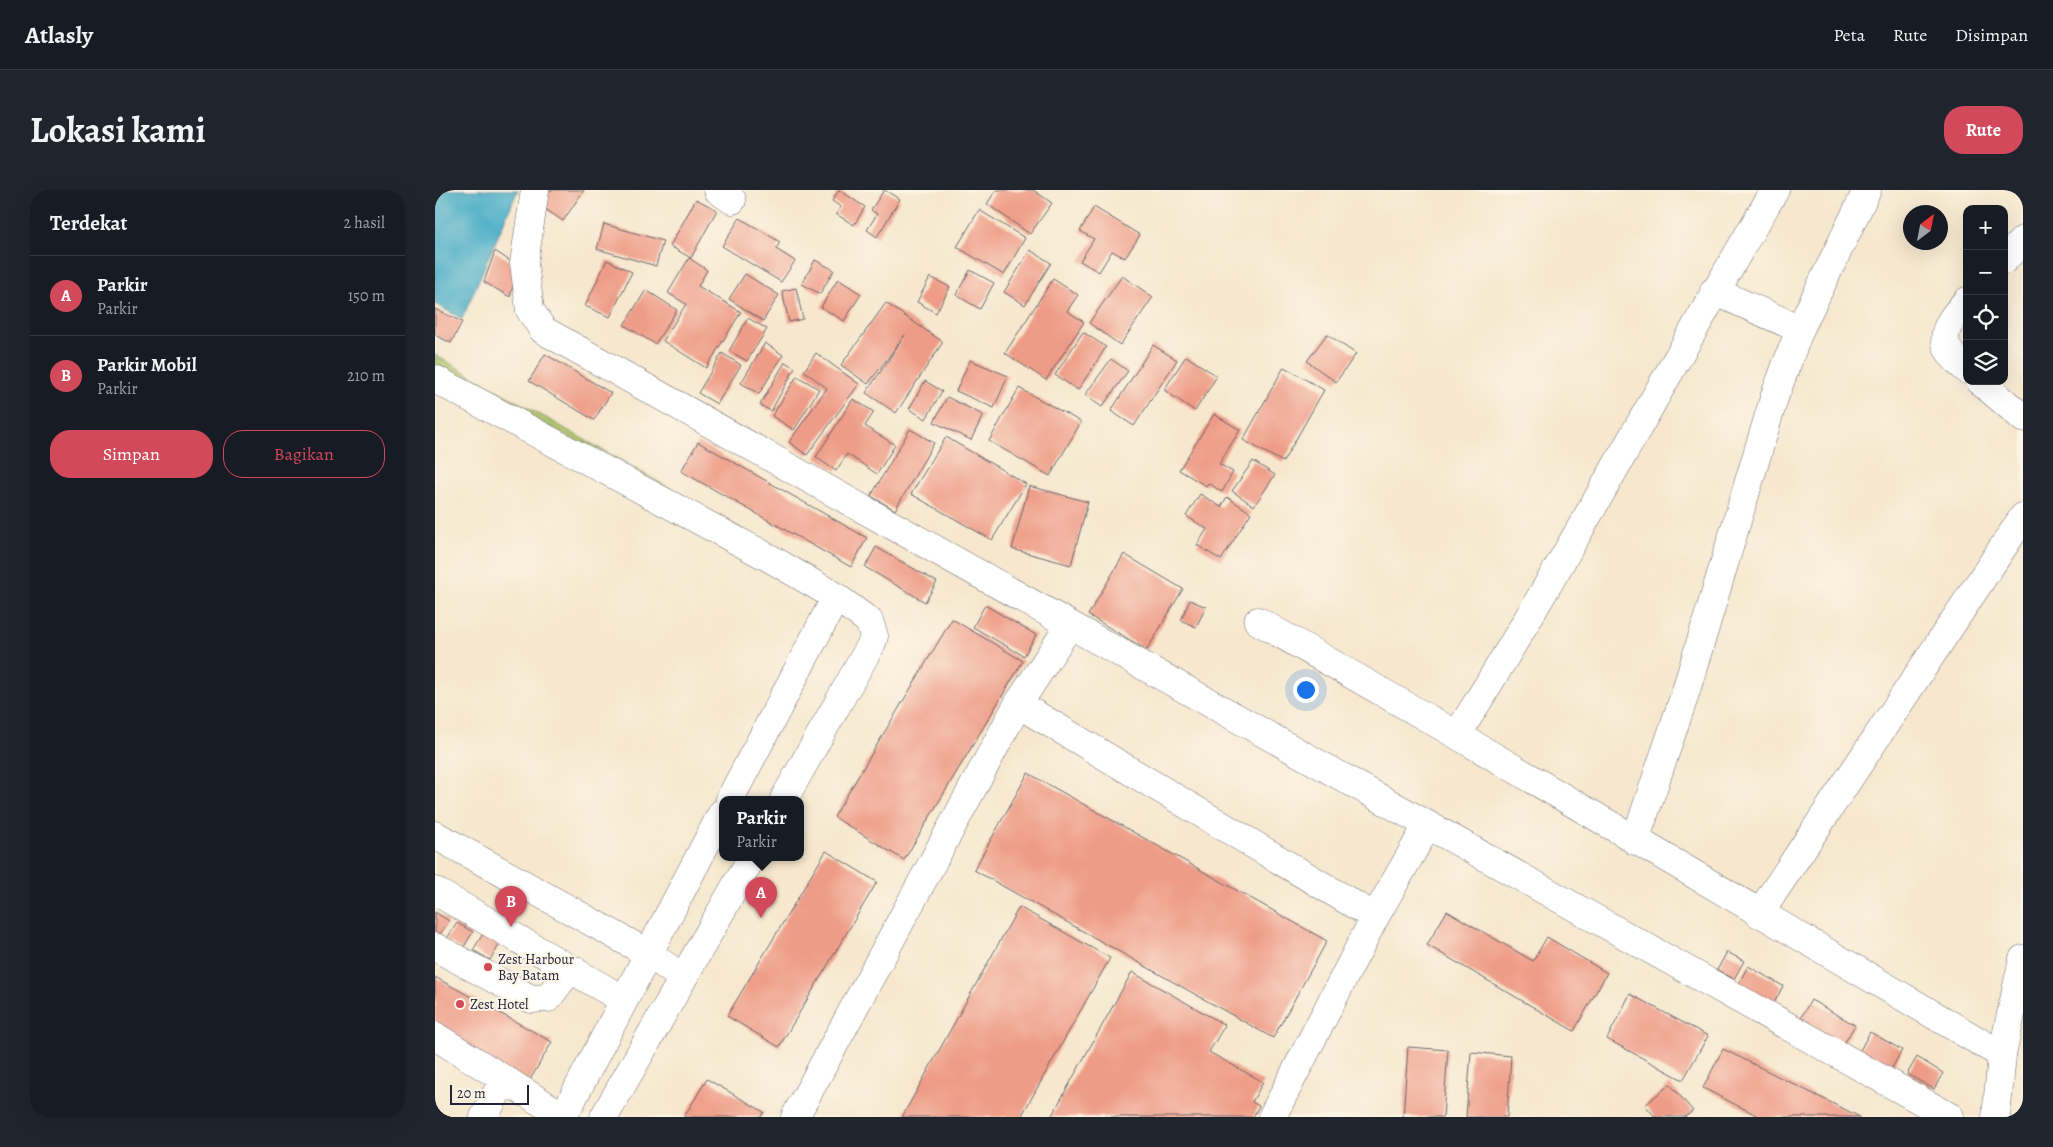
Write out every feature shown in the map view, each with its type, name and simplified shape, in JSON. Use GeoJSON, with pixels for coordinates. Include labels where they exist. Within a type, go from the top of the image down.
{"type":"FeatureCollection","features":[{"type":"Feature","properties":{"kind":"main road"},"geometry":{"type":"LineString","coordinates":[[535,190],[524,263],[530,310],[543,330],[1069,626],[1950,1117]]}},
{"type":"Feature","properties":{"kind":"main road"},"geometry":{"type":"LineString","coordinates":[[1457,735],[1511,650],[1714,291],[1775,190]]}},
{"type":"Feature","properties":{"kind":"main road"},"geometry":{"type":"LineString","coordinates":[[1635,841],[1684,697],[1775,396],[1800,329],[1867,190]]}},
{"type":"Feature","properties":{"kind":"main road"},"geometry":{"type":"LineString","coordinates":[[2008,256],[2023,240]]}},
{"type":"Feature","properties":{"kind":"main road"},"geometry":{"type":"LineString","coordinates":[[1714,291],[1800,329]]}},
{"type":"Feature","properties":{"kind":"main road"},"geometry":{"type":"LineString","coordinates":[[1963,306],[1947,327],[1945,343],[1950,356],[1963,367]]}},
{"type":"Feature","properties":{"kind":"main road"},"geometry":{"type":"LineString","coordinates":[[435,379],[773,560],[836,597],[869,621],[874,636],[786,796]]}},
{"type":"Feature","properties":{"kind":"main road"},"geometry":{"type":"LineString","coordinates":[[1984,385],[2023,418]]}},
{"type":"Feature","properties":{"kind":"main road"},"geometry":{"type":"LineString","coordinates":[[1759,914],[2023,516]]}},
{"type":"Feature","properties":{"kind":"main road"},"geometry":{"type":"LineString","coordinates":[[732,796],[836,597]]}},
{"type":"Feature","properties":{"kind":"main road"},"geometry":{"type":"LineString","coordinates":[[1258,621],[1457,735],[2002,1055]]}},
{"type":"Feature","properties":{"kind":"main road"},"geometry":{"type":"LineString","coordinates":[[795,1117],[1019,704],[1069,626]]}},
{"type":"Feature","properties":{"kind":"main road"},"geometry":{"type":"LineString","coordinates":[[1019,704],[1375,917]]}},
{"type":"Feature","properties":{"kind":"main road"},"geometry":{"type":"LineString","coordinates":[[435,1036],[563,1116],[719,819]]}},
{"type":"Feature","properties":{"kind":"main road"},"geometry":{"type":"LineString","coordinates":[[1272,1117],[1375,917],[1427,826]]}},
{"type":"Feature","properties":{"kind":"main road"},"geometry":{"type":"LineString","coordinates":[[435,835],[649,954],[683,978]]}},
{"type":"Feature","properties":{"kind":"main road"},"geometry":{"type":"LineString","coordinates":[[604,1117],[749,861]]}},
{"type":"Feature","properties":{"kind":"main road"},"geometry":{"type":"LineString","coordinates":[[435,891],[624,1000]]}},
{"type":"Feature","properties":{"kind":"main road"},"geometry":{"type":"LineString","coordinates":[[435,947],[531,999],[548,998],[564,977],[574,970]]}},
{"type":"Feature","properties":{"kind":"main road"},"geometry":{"type":"LineString","coordinates":[[1996,1117],[2002,1055],[2023,959]]}},
{"type":"Feature","properties":{"kind":"main road"},"geometry":{"type":"LineString","coordinates":[[484,1117],[504,1079]]}},
{"type":"Feature","properties":{"kind":"green space"},"geometry":{"type":"Polygon","coordinates":[[[435,355],[812,569],[435,364],[435,355]]]}},
{"type":"Feature","properties":{"kind":"water"},"geometry":{"type":"Polygon","coordinates":[[[435,190],[518,190],[462,319],[435,304],[435,190]]]}},
{"type":"Feature","properties":{"kind":"building"},"geometry":{"type":"Polygon","coordinates":[[[543,190],[584,190],[563,221],[535,202],[543,190]]]}},
{"type":"Feature","properties":{"kind":"building"},"geometry":{"type":"Polygon","coordinates":[[[839,190],[865,207],[854,225],[836,214],[841,207],[832,201],[839,190]]]}},
{"type":"Feature","properties":{"kind":"building"},"geometry":{"type":"Polygon","coordinates":[[[884,190],[900,199],[877,237],[867,230],[877,214],[871,210],[884,190]]]}},
{"type":"Feature","properties":{"kind":"building"},"geometry":{"type":"Polygon","coordinates":[[[996,190],[1033,190],[1052,203],[1030,234],[987,204],[996,190]]]}},
{"type":"Feature","properties":{"kind":"building"},"geometry":{"type":"Polygon","coordinates":[[[696,199],[717,210],[691,258],[670,246],[696,199]]]}},
{"type":"Feature","properties":{"kind":"building"},"geometry":{"type":"Polygon","coordinates":[[[1094,207],[1140,235],[1125,258],[1112,251],[1099,272],[1080,261],[1094,239],[1080,231],[1094,207]]]}},
{"type":"Feature","properties":{"kind":"building"},"geometry":{"type":"Polygon","coordinates":[[[979,210],[1025,238],[1004,275],[957,247],[979,210]]]}},
{"type":"Feature","properties":{"kind":"building"},"geometry":{"type":"Polygon","coordinates":[[[740,218],[780,242],[776,249],[795,261],[781,282],[722,246],[740,218]]]}},
{"type":"Feature","properties":{"kind":"building"},"geometry":{"type":"Polygon","coordinates":[[[604,224],[663,241],[656,266],[597,249],[604,224]]]}},
{"type":"Feature","properties":{"kind":"building"},"geometry":{"type":"Polygon","coordinates":[[[1030,250],[1051,263],[1025,305],[1004,292],[1030,250]]]}},
{"type":"Feature","properties":{"kind":"building"},"geometry":{"type":"Polygon","coordinates":[[[495,251],[522,269],[513,285],[510,297],[484,282],[495,251]]]}},
{"type":"Feature","properties":{"kind":"building"},"geometry":{"type":"Polygon","coordinates":[[[689,258],[707,270],[698,286],[741,312],[706,368],[663,341],[686,304],[668,293],[689,258]]]}},
{"type":"Feature","properties":{"kind":"building"},"geometry":{"type":"Polygon","coordinates":[[[607,260],[632,272],[610,317],[585,306],[607,260]]]}},
{"type":"Feature","properties":{"kind":"building"},"geometry":{"type":"Polygon","coordinates":[[[815,260],[834,270],[820,294],[802,284],[815,260]]]}},
{"type":"Feature","properties":{"kind":"building"},"geometry":{"type":"Polygon","coordinates":[[[970,270],[994,283],[980,309],[956,295],[970,270]]]}},
{"type":"Feature","properties":{"kind":"building"},"geometry":{"type":"Polygon","coordinates":[[[745,274],[779,295],[763,321],[729,299],[745,274]]]}},
{"type":"Feature","properties":{"kind":"building"},"geometry":{"type":"Polygon","coordinates":[[[1122,276],[1153,297],[1120,345],[1089,323],[1122,276]]]}},
{"type":"Feature","properties":{"kind":"building"},"geometry":{"type":"Polygon","coordinates":[[[930,277],[950,287],[936,313],[917,302],[930,277]]]}},
{"type":"Feature","properties":{"kind":"building"},"geometry":{"type":"Polygon","coordinates":[[[838,279],[861,294],[844,321],[821,307],[838,279]]]}},
{"type":"Feature","properties":{"kind":"building"},"geometry":{"type":"Polygon","coordinates":[[[1053,279],[1078,295],[1067,311],[1084,322],[1046,380],[1005,353],[1053,279]]]}},
{"type":"Feature","properties":{"kind":"building"},"geometry":{"type":"Polygon","coordinates":[[[796,288],[803,319],[789,322],[782,291],[796,288]]]}},
{"type":"Feature","properties":{"kind":"building"},"geometry":{"type":"Polygon","coordinates":[[[646,290],[677,310],[655,344],[624,325],[646,290]]]}},
{"type":"Feature","properties":{"kind":"building"},"geometry":{"type":"Polygon","coordinates":[[[886,303],[943,342],[896,413],[866,393],[905,335],[868,384],[841,365],[886,303]]]}},
{"type":"Feature","properties":{"kind":"building"},"geometry":{"type":"Polygon","coordinates":[[[435,309],[462,322],[451,343],[435,335],[435,309]]]}},
{"type":"Feature","properties":{"kind":"building"},"geometry":{"type":"Polygon","coordinates":[[[748,318],[767,329],[747,361],[729,351],[748,318]]]}},
{"type":"Feature","properties":{"kind":"building"},"geometry":{"type":"Polygon","coordinates":[[[1083,332],[1106,347],[1078,390],[1055,375],[1083,332]]]}},
{"type":"Feature","properties":{"kind":"building"},"geometry":{"type":"Polygon","coordinates":[[[1327,334],[1356,354],[1336,382],[1307,361],[1327,334]]]}},
{"type":"Feature","properties":{"kind":"building"},"geometry":{"type":"Polygon","coordinates":[[[765,343],[783,355],[759,394],[741,383],[765,343]]]}},
{"type":"Feature","properties":{"kind":"building"},"geometry":{"type":"Polygon","coordinates":[[[1153,345],[1177,360],[1134,426],[1111,411],[1153,345]]]}},
{"type":"Feature","properties":{"kind":"building"},"geometry":{"type":"Polygon","coordinates":[[[722,353],[741,365],[717,404],[698,393],[722,353]]]}},
{"type":"Feature","properties":{"kind":"building"},"geometry":{"type":"Polygon","coordinates":[[[816,353],[859,384],[807,455],[789,442],[827,388],[804,371],[816,353]]]}},
{"type":"Feature","properties":{"kind":"building"},"geometry":{"type":"Polygon","coordinates":[[[545,354],[611,393],[594,420],[529,381],[545,354]]]}},
{"type":"Feature","properties":{"kind":"building"},"geometry":{"type":"Polygon","coordinates":[[[1186,356],[1217,376],[1195,411],[1164,390],[1186,356]]]}},
{"type":"Feature","properties":{"kind":"building"},"geometry":{"type":"Polygon","coordinates":[[[1111,359],[1128,371],[1102,407],[1085,395],[1111,359]]]}},
{"type":"Feature","properties":{"kind":"building"},"geometry":{"type":"Polygon","coordinates":[[[970,360],[1008,376],[994,408],[956,391],[970,360]]]}},
{"type":"Feature","properties":{"kind":"building"},"geometry":{"type":"Polygon","coordinates":[[[785,362],[795,368],[771,411],[760,405],[785,362]]]}},
{"type":"Feature","properties":{"kind":"building"},"geometry":{"type":"Polygon","coordinates":[[[1284,367],[1324,390],[1283,462],[1243,440],[1284,367]]]}},
{"type":"Feature","properties":{"kind":"building"},"geometry":{"type":"Polygon","coordinates":[[[797,376],[819,389],[794,430],[772,416],[797,376]]]}},
{"type":"Feature","properties":{"kind":"building"},"geometry":{"type":"Polygon","coordinates":[[[925,381],[942,391],[926,419],[909,409],[925,381]]]}},
{"type":"Feature","properties":{"kind":"building"},"geometry":{"type":"Polygon","coordinates":[[[1019,388],[1081,422],[1050,476],[989,441],[1019,388]]]}},
{"type":"Feature","properties":{"kind":"building"},"geometry":{"type":"Polygon","coordinates":[[[947,397],[983,415],[971,440],[934,422],[947,397]]]}},
{"type":"Feature","properties":{"kind":"building"},"geometry":{"type":"Polygon","coordinates":[[[853,399],[874,412],[865,426],[895,445],[877,474],[847,454],[836,471],[816,457],[853,399]]]}},
{"type":"Feature","properties":{"kind":"building"},"geometry":{"type":"Polygon","coordinates":[[[1214,414],[1240,430],[1219,464],[1233,472],[1222,492],[1208,483],[1206,486],[1179,470],[1214,414]]]}},
{"type":"Feature","properties":{"kind":"building"},"geometry":{"type":"Polygon","coordinates":[[[910,429],[934,443],[895,510],[871,496],[910,429]]]}},
{"type":"Feature","properties":{"kind":"building"},"geometry":{"type":"Polygon","coordinates":[[[946,437],[1026,484],[992,540],[911,494],[946,437]]]}},
{"type":"Feature","properties":{"kind":"building"},"geometry":{"type":"Polygon","coordinates":[[[698,442],[867,538],[851,567],[681,471],[698,442]]]}},
{"type":"Feature","properties":{"kind":"building"},"geometry":{"type":"Polygon","coordinates":[[[1253,461],[1275,475],[1254,506],[1232,491],[1253,461]]]}},
{"type":"Feature","properties":{"kind":"building"},"geometry":{"type":"Polygon","coordinates":[[[1029,486],[1088,502],[1071,565],[1012,549],[1029,486]]]}},
{"type":"Feature","properties":{"kind":"building"},"geometry":{"type":"Polygon","coordinates":[[[1200,494],[1221,507],[1227,497],[1251,513],[1221,560],[1197,545],[1207,529],[1186,516],[1200,494]]]}},
{"type":"Feature","properties":{"kind":"building"},"geometry":{"type":"Polygon","coordinates":[[[876,547],[937,582],[925,602],[865,567],[876,547]]]}},
{"type":"Feature","properties":{"kind":"building"},"geometry":{"type":"Polygon","coordinates":[[[1124,554],[1183,589],[1147,650],[1088,615],[1124,554]]]}},
{"type":"Feature","properties":{"kind":"building"},"geometry":{"type":"Polygon","coordinates":[[[1190,600],[1206,607],[1196,627],[1181,620],[1190,600]]]}},
{"type":"Feature","properties":{"kind":"building"},"geometry":{"type":"Polygon","coordinates":[[[985,605],[1036,635],[1024,656],[973,627],[985,605]]]}},
{"type":"Feature","properties":{"kind":"building"},"geometry":{"type":"Polygon","coordinates":[[[952,619],[1023,661],[904,860],[834,817],[952,619]]]}},
{"type":"Feature","properties":{"kind":"building"},"geometry":{"type":"Polygon","coordinates":[[[1028,773],[1327,941],[1273,1038],[974,870],[1028,773]]]}},
{"type":"Feature","properties":{"kind":"building"},"geometry":{"type":"Polygon","coordinates":[[[826,851],[877,882],[779,1047],[727,1016],[826,851]]]}},
{"type":"Feature","properties":{"kind":"building"},"geometry":{"type":"Polygon","coordinates":[[[1019,907],[1110,958],[1021,1117],[902,1117],[1019,907]]]}},
{"type":"Feature","properties":{"kind":"building"},"geometry":{"type":"Polygon","coordinates":[[[1447,911],[1533,961],[1547,937],[1607,973],[1574,1031],[1427,945],[1447,911]]]}},
{"type":"Feature","properties":{"kind":"building"},"geometry":{"type":"Polygon","coordinates":[[[435,912],[449,921],[439,936],[435,933],[435,912]]]}},
{"type":"Feature","properties":{"kind":"building"},"geometry":{"type":"Polygon","coordinates":[[[457,923],[473,932],[462,950],[446,940],[457,923]]]}},
{"type":"Feature","properties":{"kind":"building"},"geometry":{"type":"Polygon","coordinates":[[[483,934],[500,944],[490,960],[473,950],[483,934]]]}},
{"type":"Feature","properties":{"kind":"building"},"geometry":{"type":"Polygon","coordinates":[[[1727,952],[1744,961],[1734,979],[1717,970],[1727,952]]]}},
{"type":"Feature","properties":{"kind":"building"},"geometry":{"type":"Polygon","coordinates":[[[1748,966],[1783,986],[1773,1005],[1738,985],[1748,966]]]}},
{"type":"Feature","properties":{"kind":"building"},"geometry":{"type":"Polygon","coordinates":[[[1132,972],[1225,1025],[1209,1052],[1263,1082],[1252,1102],[1259,1106],[1253,1117],[1051,1117],[1132,972]]]}},
{"type":"Feature","properties":{"kind":"building","name":"Zest Hotel"},"geometry":{"type":"Polygon","coordinates":[[[435,977],[552,1042],[527,1085],[435,1032],[435,977]]]}},
{"type":"Feature","properties":{"kind":"building"},"geometry":{"type":"Polygon","coordinates":[[[1630,994],[1708,1036],[1683,1080],[1607,1039],[1630,994]]]}},
{"type":"Feature","properties":{"kind":"building"},"geometry":{"type":"Polygon","coordinates":[[[1811,1000],[1855,1025],[1844,1044],[1800,1019],[1811,1000]]]}},
{"type":"Feature","properties":{"kind":"building"},"geometry":{"type":"Polygon","coordinates":[[[1870,1032],[1902,1050],[1891,1070],[1859,1052],[1870,1032]]]}},
{"type":"Feature","properties":{"kind":"building"},"geometry":{"type":"Polygon","coordinates":[[[1408,1047],[1448,1050],[1443,1117],[1403,1117],[1408,1047]]]}},
{"type":"Feature","properties":{"kind":"building"},"geometry":{"type":"Polygon","coordinates":[[[1723,1049],[1860,1117],[1760,1117],[1703,1088],[1723,1049]]]}},
{"type":"Feature","properties":{"kind":"building"},"geometry":{"type":"Polygon","coordinates":[[[1471,1052],[1511,1056],[1507,1117],[1466,1117],[1471,1052]]]}},
{"type":"Feature","properties":{"kind":"building"},"geometry":{"type":"Polygon","coordinates":[[[1917,1057],[1943,1073],[1934,1089],[1907,1074],[1917,1057]]]}},
{"type":"Feature","properties":{"kind":"building"},"geometry":{"type":"Polygon","coordinates":[[[707,1079],[764,1112],[761,1117],[684,1117],[707,1079]]]}},
{"type":"Feature","properties":{"kind":"building"},"geometry":{"type":"Polygon","coordinates":[[[1670,1084],[1693,1111],[1685,1117],[1655,1117],[1645,1105],[1670,1084]]]}},
{"type":"Feature","properties":{"kind":"place","name":"Parkir"},"geometry":{"type":"Point","coordinates":[761,918]}},
{"type":"Feature","properties":{"kind":"place","name":"Parkir Mobil"},"geometry":{"type":"Point","coordinates":[511,927]}},
{"type":"Feature","properties":{"kind":"place","name":"Zest Harbour Bay Batam"},"geometry":{"type":"Point","coordinates":[488,967]}},
{"type":"Feature","properties":{"kind":"place","name":"Zest Hotel"},"geometry":{"type":"Point","coordinates":[460,1004]}}]}
